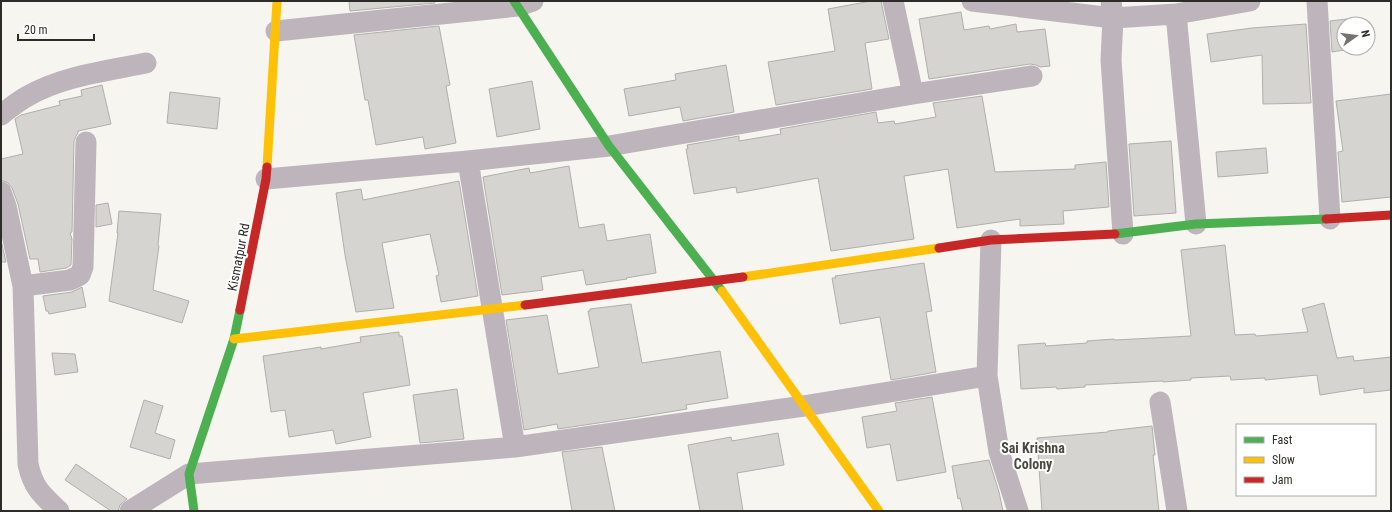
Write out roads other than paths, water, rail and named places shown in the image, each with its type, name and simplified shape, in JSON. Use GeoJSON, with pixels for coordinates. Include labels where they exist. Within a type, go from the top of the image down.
{"type":"FeatureCollection","features":[{"type":"Feature","properties":{"kind":"street","name":"Kismatpur Rd"},"geometry":{"type":"LineString","coordinates":[[194,511],[189,474],[234,339],[266,179],[277,1]]}},
{"type":"Feature","properties":{"kind":"street"},"geometry":{"type":"LineString","coordinates":[[893,1],[913,94]]}},
{"type":"Feature","properties":{"kind":"street"},"geometry":{"type":"LineString","coordinates":[[972,1],[1176,14],[1250,1]]}},
{"type":"Feature","properties":{"kind":"street"},"geometry":{"type":"LineString","coordinates":[[1317,1],[1330,219]]}},
{"type":"Feature","properties":{"kind":"street"},"geometry":{"type":"LineString","coordinates":[[276,31],[521,3],[609,146],[715,281],[879,511]]}},
{"type":"Feature","properties":{"kind":"street"},"geometry":{"type":"LineString","coordinates":[[1112,9],[1111,60],[1122,234]]}},
{"type":"Feature","properties":{"kind":"street"},"geometry":{"type":"LineString","coordinates":[[1176,14],[1196,224]]}},
{"type":"Feature","properties":{"kind":"street"},"geometry":{"type":"LineString","coordinates":[[1,115],[26,97],[69,79],[146,63]]}},
{"type":"Feature","properties":{"kind":"street"},"geometry":{"type":"LineString","coordinates":[[266,179],[468,161],[609,146],[913,94],[1032,76]]}},
{"type":"Feature","properties":{"kind":"street"},"geometry":{"type":"LineString","coordinates":[[23,286],[70,280],[80,275],[83,267],[86,142]]}},
{"type":"Feature","properties":{"kind":"street"},"geometry":{"type":"LineString","coordinates":[[468,161],[515,447]]}},
{"type":"Feature","properties":{"kind":"street"},"geometry":{"type":"LineString","coordinates":[[1,192],[6,206],[23,286],[28,464],[30,476],[38,490],[59,511]]}},
{"type":"Feature","properties":{"kind":"street"},"geometry":{"type":"LineString","coordinates":[[234,339],[715,281],[992,240],[1122,234],[1196,224],[1391,215]]}},
{"type":"Feature","properties":{"kind":"street"},"geometry":{"type":"LineString","coordinates":[[992,240],[987,376],[999,452],[1018,511]]}},
{"type":"Feature","properties":{"kind":"street"},"geometry":{"type":"LineString","coordinates":[[130,511],[189,474],[515,447],[804,406],[987,376]]}},
{"type":"Feature","properties":{"kind":"street"},"geometry":{"type":"LineString","coordinates":[[1160,402],[1178,511]]}},
{"type":"Feature","properties":{"kind":"district","name":"Sai Krishna Colony"},"geometry":{"type":"Point","coordinates":[1033,456]}}]}
